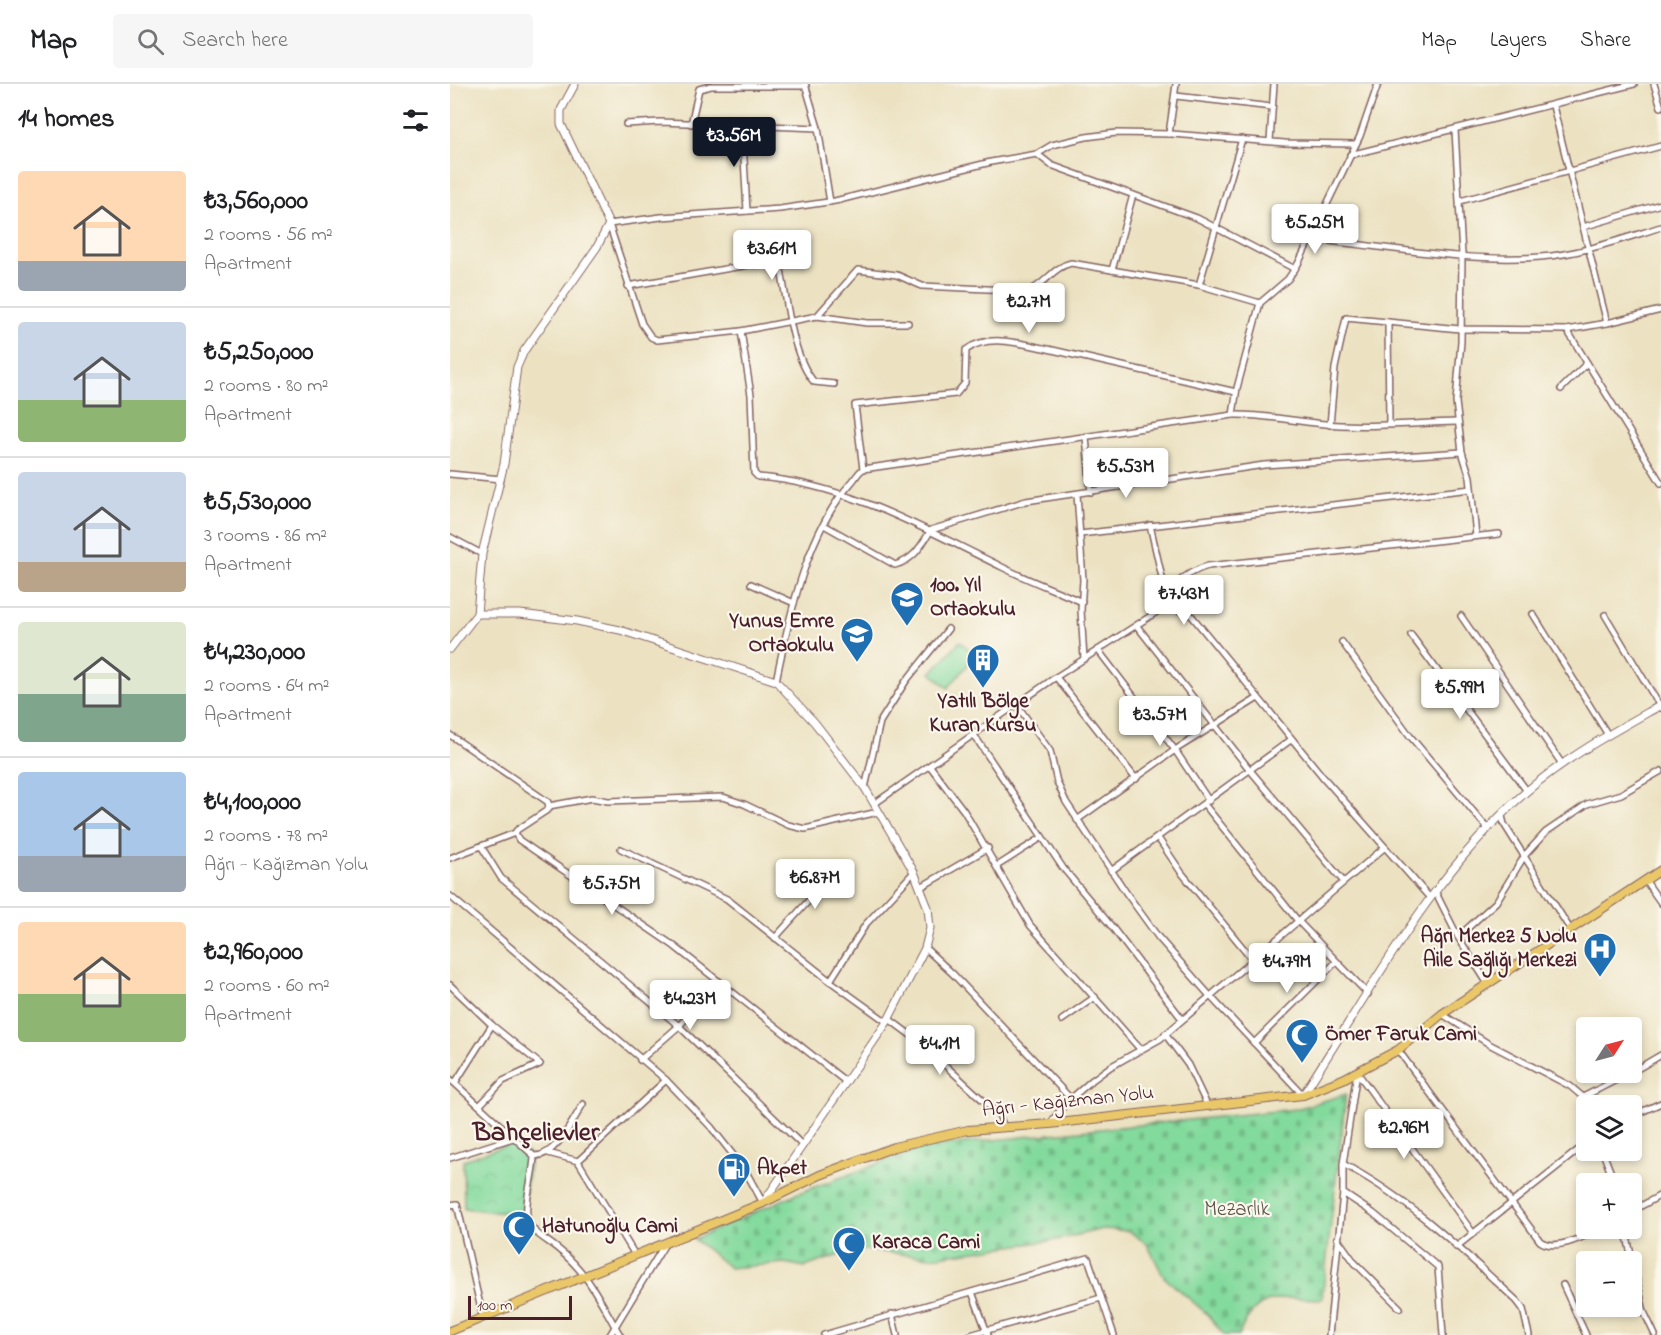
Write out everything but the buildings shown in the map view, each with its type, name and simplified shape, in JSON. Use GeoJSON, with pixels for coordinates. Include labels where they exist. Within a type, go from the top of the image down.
{"type":"FeatureCollection","features":[{"type":"Feature","properties":{"kind":"main road","name":"Ağrı - Kağızman Yolu"},"geometry":{"type":"LineString","coordinates":[[450,1331],[763,1203],[820,1175],[894,1147],[968,1130],[1050,1124],[1303,1095],[1357,1072],[1398,1050],[1442,1014],[1661,870]]}},
{"type":"Feature","properties":{"kind":"street"},"geometry":{"type":"LineString","coordinates":[[575,84],[561,110],[561,124],[609,224],[642,324],[651,337],[657,340],[741,331],[817,316],[867,323],[908,323]]}},
{"type":"Feature","properties":{"kind":"street"},"geometry":{"type":"LineString","coordinates":[[1169,134],[1176,84]]}},
{"type":"Feature","properties":{"kind":"street"},"geometry":{"type":"LineString","coordinates":[[1270,141],[1274,84]]}},
{"type":"Feature","properties":{"kind":"street"},"geometry":{"type":"LineString","coordinates":[[1233,415],[1236,392],[1260,303],[1288,279],[1295,269],[1356,144],[1377,84]]}},
{"type":"Feature","properties":{"kind":"street"},"geometry":{"type":"LineString","coordinates":[[1350,155],[1634,84]]}},
{"type":"Feature","properties":{"kind":"street"},"geometry":{"type":"LineString","coordinates":[[1654,84],[1661,107]]}},
{"type":"Feature","properties":{"kind":"street"},"geometry":{"type":"LineString","coordinates":[[691,124],[699,89],[711,86],[806,85],[818,128],[830,202]]}},
{"type":"Feature","properties":{"kind":"street"},"geometry":{"type":"LineString","coordinates":[[1176,96],[1272,107]]}},
{"type":"Feature","properties":{"kind":"street"},"geometry":{"type":"LineString","coordinates":[[1553,106],[1607,323]]}},
{"type":"Feature","properties":{"kind":"street"},"geometry":{"type":"LineString","coordinates":[[626,124],[742,124],[818,128]]}},
{"type":"Feature","properties":{"kind":"street"},"geometry":{"type":"LineString","coordinates":[[742,124],[747,211]]}},
{"type":"Feature","properties":{"kind":"street"},"geometry":{"type":"LineString","coordinates":[[1455,130],[1462,255],[1457,422],[1471,489],[1476,536]]}},
{"type":"Feature","properties":{"kind":"street"},"geometry":{"type":"LineString","coordinates":[[609,224],[661,216],[747,211],[830,202],[991,162],[1037,154],[1052,146],[1086,136],[1116,133],[1169,134],[1356,144]]}},
{"type":"Feature","properties":{"kind":"street"},"geometry":{"type":"LineString","coordinates":[[1199,285],[1242,139]]}},
{"type":"Feature","properties":{"kind":"street"},"geometry":{"type":"LineString","coordinates":[[1460,201],[1661,146]]}},
{"type":"Feature","properties":{"kind":"street"},"geometry":{"type":"LineString","coordinates":[[1037,154],[1051,165],[1217,227],[1295,269]]}},
{"type":"Feature","properties":{"kind":"street"},"geometry":{"type":"LineString","coordinates":[[1112,270],[1133,195]]}},
{"type":"Feature","properties":{"kind":"street"},"geometry":{"type":"LineString","coordinates":[[1583,227],[1661,204]]}},
{"type":"Feature","properties":{"kind":"street"},"geometry":{"type":"LineString","coordinates":[[450,649],[477,614],[482,554],[501,479],[517,367],[524,351],[597,247],[609,224]]}},
{"type":"Feature","properties":{"kind":"street"},"geometry":{"type":"LineString","coordinates":[[1310,239],[1462,255],[1539,257],[1588,248],[1661,227]]}},
{"type":"Feature","properties":{"kind":"street"},"geometry":{"type":"LineString","coordinates":[[628,286],[748,265],[780,264],[791,321],[808,374],[819,384],[834,384]]}},
{"type":"Feature","properties":{"kind":"street"},"geometry":{"type":"LineString","coordinates":[[817,316],[858,270],[897,276],[922,286],[1029,291],[1065,264],[1199,285],[1260,303]]}},
{"type":"Feature","properties":{"kind":"street"},"geometry":{"type":"LineString","coordinates":[[1330,425],[1335,368],[1346,318],[1460,328],[1567,330],[1661,310]]}},
{"type":"Feature","properties":{"kind":"street"},"geometry":{"type":"LineString","coordinates":[[1388,321],[1389,424]]}},
{"type":"Feature","properties":{"kind":"street"},"geometry":{"type":"LineString","coordinates":[[1567,330],[1661,483]]}},
{"type":"Feature","properties":{"kind":"street"},"geometry":{"type":"LineString","coordinates":[[741,331],[750,395],[754,473],[758,477],[808,485],[903,517],[1003,568],[1082,602]]}},
{"type":"Feature","properties":{"kind":"street"},"geometry":{"type":"LineString","coordinates":[[863,469],[855,405],[956,393],[965,383],[966,350],[979,343],[1019,344],[1048,349],[1236,392]]}},
{"type":"Feature","properties":{"kind":"street"},"geometry":{"type":"LineString","coordinates":[[1561,389],[1587,363]]}},
{"type":"Feature","properties":{"kind":"street"},"geometry":{"type":"LineString","coordinates":[[776,681],[794,603],[824,525],[840,495],[863,469],[1233,415],[1266,416],[1330,425],[1457,422]]}},
{"type":"Feature","properties":{"kind":"street"},"geometry":{"type":"LineString","coordinates":[[1086,437],[1091,492]]}},
{"type":"Feature","properties":{"kind":"street"},"geometry":{"type":"LineString","coordinates":[[824,525],[896,565],[916,554],[930,531],[1026,501],[1264,465],[1462,452]]}},
{"type":"Feature","properties":{"kind":"street"},"geometry":{"type":"LineString","coordinates":[[450,474],[501,479]]}},
{"type":"Feature","properties":{"kind":"street"},"geometry":{"type":"LineString","coordinates":[[1080,534],[1471,489]]}},
{"type":"Feature","properties":{"kind":"street"},"geometry":{"type":"LineString","coordinates":[[1077,494],[1084,659]]}},
{"type":"Feature","properties":{"kind":"street"},"geometry":{"type":"LineString","coordinates":[[1150,525],[1166,595],[1163,608]]}},
{"type":"Feature","properties":{"kind":"street"},"geometry":{"type":"LineString","coordinates":[[1166,595],[1181,580],[1197,569],[1208,566],[1499,534]]}},
{"type":"Feature","properties":{"kind":"street"},"geometry":{"type":"LineString","coordinates":[[450,537],[482,554]]}},
{"type":"Feature","properties":{"kind":"street"},"geometry":{"type":"LineString","coordinates":[[751,584],[794,603]]}},
{"type":"Feature","properties":{"kind":"street"},"geometry":{"type":"LineString","coordinates":[[874,804],[1084,659],[1163,608],[1174,608],[1191,615],[1292,739],[1385,847],[1432,894],[1488,984]]}},
{"type":"Feature","properties":{"kind":"street"},"geometry":{"type":"LineString","coordinates":[[450,896],[666,1080],[711,1127],[745,1170],[763,1203],[801,1144],[888,1020],[925,948],[930,928],[928,908],[921,887],[865,788],[814,723],[776,681],[609,628],[520,614],[477,614]]}},
{"type":"Feature","properties":{"kind":"street"},"geometry":{"type":"LineString","coordinates":[[1533,614],[1608,735]]}},
{"type":"Feature","properties":{"kind":"street"},"geometry":{"type":"LineString","coordinates":[[1017,705],[1050,751],[1057,782],[1077,820],[1158,936],[1210,996],[1303,1095],[1432,894],[1488,829],[1527,791],[1562,764],[1661,706],[1605,615]]}},
{"type":"Feature","properties":{"kind":"street"},"geometry":{"type":"LineString","coordinates":[[1461,616],[1562,764]]}},
{"type":"Feature","properties":{"kind":"street"},"geometry":{"type":"LineString","coordinates":[[1137,626],[1250,770],[1343,881]]}},
{"type":"Feature","properties":{"kind":"street"},"geometry":{"type":"LineString","coordinates":[[865,788],[880,722],[906,681],[948,629]]}},
{"type":"Feature","properties":{"kind":"street"},"geometry":{"type":"LineString","coordinates":[[1411,635],[1527,791]]}},
{"type":"Feature","properties":{"kind":"street"},"geometry":{"type":"LineString","coordinates":[[1342,642],[1410,736],[1488,829]]}},
{"type":"Feature","properties":{"kind":"street"},"geometry":{"type":"LineString","coordinates":[[1098,650],[1175,750],[1206,802],[1298,921],[1368,994]]}},
{"type":"Feature","properties":{"kind":"street"},"geometry":{"type":"LineString","coordinates":[[1056,678],[1136,779]]}},
{"type":"Feature","properties":{"kind":"street"},"geometry":{"type":"LineString","coordinates":[[1077,820],[1175,750],[1258,698]]}},
{"type":"Feature","properties":{"kind":"street"},"geometry":{"type":"LineString","coordinates":[[450,735],[548,802],[549,806]]}},
{"type":"Feature","properties":{"kind":"street"},"geometry":{"type":"LineString","coordinates":[[974,735],[1041,838],[1182,1019]]}},
{"type":"Feature","properties":{"kind":"street"},"geometry":{"type":"LineString","coordinates":[[1111,871],[1292,739]]}},
{"type":"Feature","properties":{"kind":"street"},"geometry":{"type":"LineString","coordinates":[[930,766],[988,848],[1030,925],[1141,1050]]}},
{"type":"Feature","properties":{"kind":"street"},"geometry":{"type":"LineString","coordinates":[[1458,937],[1496,902],[1525,855],[1546,832],[1587,804],[1621,794],[1661,771]]}},
{"type":"Feature","properties":{"kind":"street"},"geometry":{"type":"LineString","coordinates":[[450,858],[515,833],[549,806],[592,798],[608,801],[723,797],[744,804],[788,825],[805,829],[878,812]]}},
{"type":"Feature","properties":{"kind":"street"},"geometry":{"type":"LineString","coordinates":[[1502,816],[1504,824],[1570,929]]}},
{"type":"Feature","properties":{"kind":"street"},"geometry":{"type":"LineString","coordinates":[[515,833],[522,843],[619,906],[719,981],[845,1081]]}},
{"type":"Feature","properties":{"kind":"street"},"geometry":{"type":"LineString","coordinates":[[997,866],[1041,838]]}},
{"type":"Feature","properties":{"kind":"street"},"geometry":{"type":"LineString","coordinates":[[1158,838],[1181,872],[1253,960]]}},
{"type":"Feature","properties":{"kind":"street"},"geometry":{"type":"LineString","coordinates":[[481,846],[495,872],[521,897],[679,1026],[801,1144]]}},
{"type":"Feature","properties":{"kind":"street"},"geometry":{"type":"LineString","coordinates":[[1050,1124],[1071,1099],[1110,1067],[1165,1034],[1385,847]]}},
{"type":"Feature","properties":{"kind":"street"},"geometry":{"type":"LineString","coordinates":[[921,887],[988,848]]}},
{"type":"Feature","properties":{"kind":"street"},"geometry":{"type":"LineString","coordinates":[[621,849],[727,899],[830,981],[920,1042],[999,1115],[1004,1127]]}},
{"type":"Feature","properties":{"kind":"street"},"geometry":{"type":"LineString","coordinates":[[775,938],[839,867]]}},
{"type":"Feature","properties":{"kind":"street"},"geometry":{"type":"LineString","coordinates":[[830,981],[867,924],[914,872]]}},
{"type":"Feature","properties":{"kind":"street"},"geometry":{"type":"LineString","coordinates":[[1645,879],[1661,903]]}},
{"type":"Feature","properties":{"kind":"street"},"geometry":{"type":"LineString","coordinates":[[925,948],[946,966],[1071,1099]]}},
{"type":"Feature","properties":{"kind":"street"},"geometry":{"type":"LineString","coordinates":[[1254,1043],[1336,962]]}},
{"type":"Feature","properties":{"kind":"street"},"geometry":{"type":"LineString","coordinates":[[640,1060],[679,1026],[719,981]]}},
{"type":"Feature","properties":{"kind":"street"},"geometry":{"type":"LineString","coordinates":[[450,986],[492,1025],[540,1064],[503,1082],[480,1105]]}},
{"type":"Feature","properties":{"kind":"street"},"geometry":{"type":"LineString","coordinates":[[1062,1020],[1095,997]]}},
{"type":"Feature","properties":{"kind":"street"},"geometry":{"type":"LineString","coordinates":[[1442,1014],[1489,1044],[1569,1086],[1580,1095]]}},
{"type":"Feature","properties":{"kind":"street"},"geometry":{"type":"LineString","coordinates":[[492,1025],[453,1081],[534,1156]]}},
{"type":"Feature","properties":{"kind":"street"},"geometry":{"type":"LineString","coordinates":[[1165,1034],[1188,1065],[1207,1105]]}},
{"type":"Feature","properties":{"kind":"street"},"geometry":{"type":"LineString","coordinates":[[1398,1050],[1546,1245],[1576,1238]]}},
{"type":"Feature","properties":{"kind":"street"},"geometry":{"type":"LineString","coordinates":[[1642,1066],[1661,1055]]}},
{"type":"Feature","properties":{"kind":"street"},"geometry":{"type":"LineString","coordinates":[[1329,1335],[1343,1193],[1343,1164],[1357,1072]]}},
{"type":"Feature","properties":{"kind":"street"},"geometry":{"type":"LineString","coordinates":[[1357,1072],[1473,1233]]}},
{"type":"Feature","properties":{"kind":"street"},"geometry":{"type":"LineString","coordinates":[[578,1161],[666,1080]]}},
{"type":"Feature","properties":{"kind":"street"},"geometry":{"type":"LineString","coordinates":[[1587,1095],[1610,1083]]}},
{"type":"Feature","properties":{"kind":"street"},"geometry":{"type":"LineString","coordinates":[[1642,1112],[1661,1103]]}},
{"type":"Feature","properties":{"kind":"street"},"geometry":{"type":"LineString","coordinates":[[548,1153],[582,1104]]}},
{"type":"Feature","properties":{"kind":"street"},"geometry":{"type":"LineString","coordinates":[[450,1158],[516,1137]]}},
{"type":"Feature","properties":{"kind":"street"},"geometry":{"type":"LineString","coordinates":[[1456,1247],[1576,1152]]}},
{"type":"Feature","properties":{"kind":"street"},"geometry":{"type":"LineString","coordinates":[[534,1156],[548,1153],[578,1161],[635,1255]]}},
{"type":"Feature","properties":{"kind":"street"},"geometry":{"type":"LineString","coordinates":[[534,1156],[527,1211],[528,1221],[534,1230],[588,1276],[620,1335]]}},
{"type":"Feature","properties":{"kind":"street"},"geometry":{"type":"LineString","coordinates":[[1343,1164],[1360,1173],[1421,1217],[1517,1301],[1523,1309],[1529,1335]]}},
{"type":"Feature","properties":{"kind":"street"},"geometry":{"type":"LineString","coordinates":[[1343,1193],[1373,1213],[1438,1268],[1443,1335]]}},
{"type":"Feature","properties":{"kind":"street"},"geometry":{"type":"LineString","coordinates":[[1642,1205],[1661,1195]]}},
{"type":"Feature","properties":{"kind":"street"},"geometry":{"type":"LineString","coordinates":[[450,1205],[457,1204],[483,1318]]}},
{"type":"Feature","properties":{"kind":"street"},"geometry":{"type":"LineString","coordinates":[[1337,1238],[1355,1263],[1400,1308]]}},
{"type":"Feature","properties":{"kind":"street"},"geometry":{"type":"LineString","coordinates":[[1627,1239],[1644,1312],[1655,1335]]}},
{"type":"Feature","properties":{"kind":"street"},"geometry":{"type":"LineString","coordinates":[[610,1335],[668,1240]]}},
{"type":"Feature","properties":{"kind":"street"},"geometry":{"type":"LineString","coordinates":[[825,1335],[1088,1258],[1114,1335]]}},
{"type":"Feature","properties":{"kind":"street"},"geometry":{"type":"LineString","coordinates":[[1563,1285],[1586,1335]]}},
{"type":"Feature","properties":{"kind":"street"},"geometry":{"type":"LineString","coordinates":[[972,1292],[987,1333]]}},
{"type":"Feature","properties":{"kind":"street"},"geometry":{"type":"LineString","coordinates":[[970,1335],[987,1333],[1101,1298]]}},
{"type":"Feature","properties":{"kind":"street"},"geometry":{"type":"LineString","coordinates":[[892,1314],[897,1335]]}},
{"type":"Feature","properties":{"kind":"green space"},"geometry":{"type":"Polygon","coordinates":[[[960,641],[976,655],[948,688],[931,673],[960,641]]]}},
{"type":"Feature","properties":{"kind":"green space","name":"Mezarlık"},"geometry":{"type":"Polygon","coordinates":[[[1346,1094],[1322,1299],[1282,1299],[1262,1304],[1253,1311],[1239,1335],[1224,1335],[1206,1313],[1164,1277],[1147,1244],[1129,1231],[1103,1229],[1056,1240],[931,1257],[857,1249],[805,1267],[784,1263],[730,1268],[694,1239],[796,1194],[924,1147],[1296,1109],[1346,1094]]]}},
{"type":"Feature","properties":{"kind":"green space"},"geometry":{"type":"Polygon","coordinates":[[[516,1142],[530,1156],[522,1221],[504,1213],[464,1208],[463,1160],[516,1142]]]}},
{"type":"Feature","properties":{"kind":"place","name":"100. Yıl Ortaokulu"},"geometry":{"type":"Point","coordinates":[907,627]}},
{"type":"Feature","properties":{"kind":"place","name":"Yunus Emre Ortaokulu"},"geometry":{"type":"Point","coordinates":[857,663]}},
{"type":"Feature","properties":{"kind":"place","name":"Yatılı Bölge Kuran Kursu"},"geometry":{"type":"Point","coordinates":[983,689]}},
{"type":"Feature","properties":{"kind":"place","name":"Ağrı Merkez 5 Nolu Aile Sağlığı Merkezi"},"geometry":{"type":"Point","coordinates":[1600,978]}},
{"type":"Feature","properties":{"kind":"place","name":"Ömer Faruk Cami"},"geometry":{"type":"Point","coordinates":[1302,1064]}},
{"type":"Feature","properties":{"kind":"place","name":"Akpet"},"geometry":{"type":"Point","coordinates":[734,1198]}},
{"type":"Feature","properties":{"kind":"place","name":"Hatunoğlu Cami"},"geometry":{"type":"Point","coordinates":[519,1256]}},
{"type":"Feature","properties":{"kind":"place","name":"Karaca Cami"},"geometry":{"type":"Point","coordinates":[849,1272]}},
{"type":"Feature","properties":{"kind":"district","name":"Bahçelievler"},"geometry":{"type":"Point","coordinates":[536,1133]}}]}
